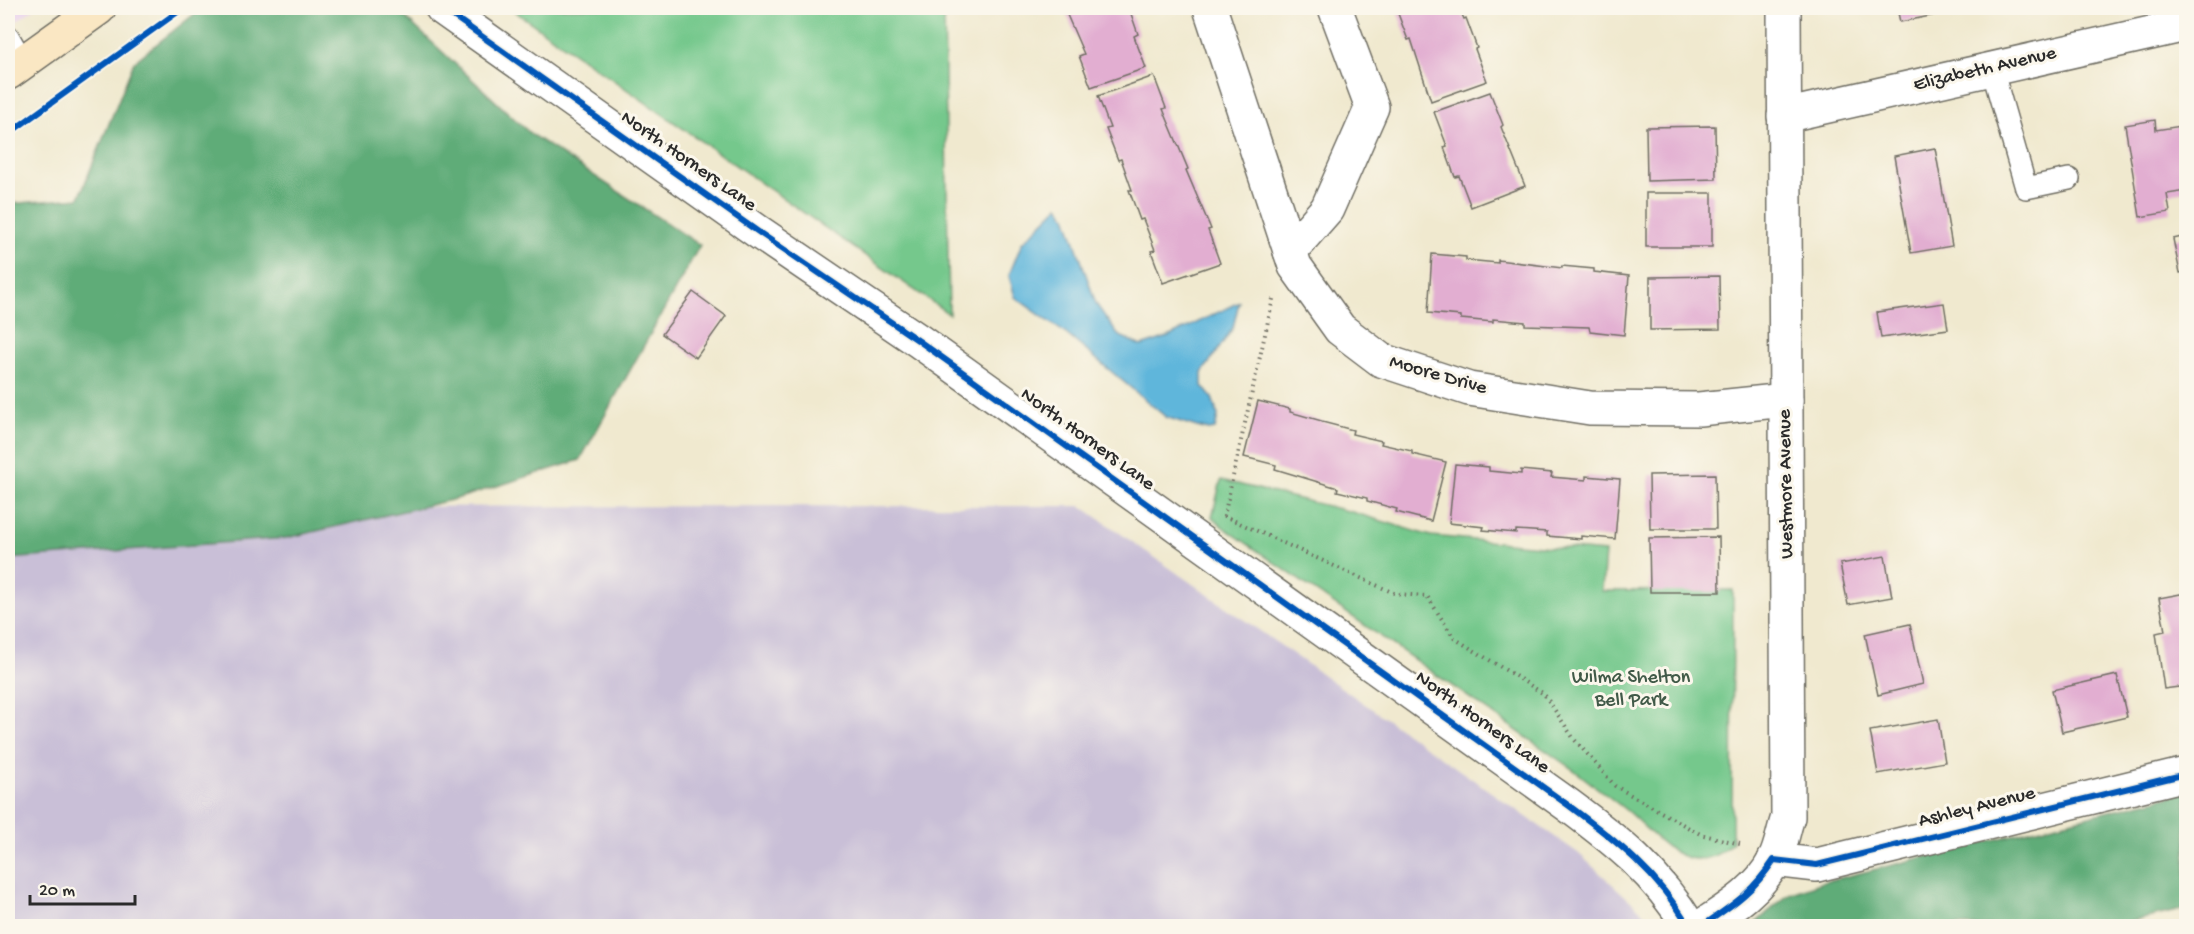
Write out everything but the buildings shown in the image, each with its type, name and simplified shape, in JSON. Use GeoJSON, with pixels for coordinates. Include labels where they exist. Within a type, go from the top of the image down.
{"type":"FeatureCollection","features":[{"type":"Feature","properties":{"kind":"street"},"geometry":{"type":"LineString","coordinates":[[13,57],[99,8]]}},
{"type":"Feature","properties":{"kind":"street","name":"North Horners Lane"},"geometry":{"type":"LineString","coordinates":[[442,8],[757,231],[920,341],[1568,804],[1644,866],[1663,887],[1689,927]]}},
{"type":"Feature","properties":{"kind":"street","name":"Moore Drive"},"geometry":{"type":"LineString","coordinates":[[1210,8],[1295,266],[1340,329],[1382,360],[1469,388],[1590,408],[1699,409],[1786,400]]}},
{"type":"Feature","properties":{"kind":"street"},"geometry":{"type":"LineString","coordinates":[[1290,251],[1327,209],[1372,107],[1335,8]]}},
{"type":"Feature","properties":{"kind":"street","name":"Westmore Avenue"},"geometry":{"type":"LineString","coordinates":[[1702,927],[1746,896],[1762,878],[1774,860],[1788,817],[1784,8]]}},
{"type":"Feature","properties":{"kind":"street","name":"Elizabeth Avenue"},"geometry":{"type":"LineString","coordinates":[[1784,116],[2187,25]]}},
{"type":"Feature","properties":{"kind":"street","name":"Ashley Avenue"},"geometry":{"type":"LineString","coordinates":[[1774,860],[1817,865],[2187,774]]}},
{"type":"Feature","properties":{"kind":"lane"},"geometry":{"type":"LineString","coordinates":[[1992,69],[2025,188],[2069,179]]}},
{"type":"Feature","properties":{"kind":"path"},"geometry":{"type":"LineString","coordinates":[[1273,299],[1224,516],[1396,594],[1427,596],[1454,638],[1544,694],[1574,739],[1616,786],[1700,834],[1750,847],[1774,860]]}},
{"type":"Feature","properties":{"kind":"shaded area"},"geometry":{"type":"Polygon","coordinates":[[[8,8],[35,8],[8,27],[8,8]]]}},
{"type":"Feature","properties":{"kind":"shaded area"},"geometry":{"type":"Polygon","coordinates":[[[1081,506],[1578,853],[1658,926],[8,926],[8,507],[1081,506]]]}},
{"type":"Feature","properties":{"kind":"green space"},"geometry":{"type":"Polygon","coordinates":[[[202,8],[395,8],[532,135],[700,245],[580,460],[456,499],[286,538],[8,559],[8,204],[79,198],[134,62],[202,8]]]}},
{"type":"Feature","properties":{"kind":"green space"},"geometry":{"type":"Polygon","coordinates":[[[510,8],[944,8],[949,314],[510,8]]]}},
{"type":"Feature","properties":{"kind":"green space","name":"Wilma Shelton Bell Park"},"geometry":{"type":"Polygon","coordinates":[[[1221,480],[1352,512],[1431,536],[1605,552],[1602,591],[1733,590],[1732,843],[1715,855],[1701,859],[1686,857],[1668,847],[1578,773],[1223,527],[1212,517],[1221,480]]]}},
{"type":"Feature","properties":{"kind":"green space"},"geometry":{"type":"Polygon","coordinates":[[[2186,792],[2186,909],[2112,926],[1752,926],[1789,894],[1820,883],[2186,792]]]}},
{"type":"Feature","properties":{"kind":"water"},"geometry":{"type":"Polygon","coordinates":[[[1059,206],[1066,216],[1096,304],[1118,335],[1141,346],[1168,337],[1239,302],[1233,328],[1202,373],[1202,386],[1212,398],[1218,415],[1215,429],[1209,430],[1166,417],[1065,333],[1015,297],[1009,275],[1022,243],[1059,206]]]}},
{"type":"Feature","properties":{"kind":"cycle path"},"geometry":{"type":"LineString","coordinates":[[8,134],[183,8]]}},
{"type":"Feature","properties":{"kind":"cycle path"},"geometry":{"type":"LineString","coordinates":[[442,8],[757,231],[919,341],[1568,805],[1635,859],[1663,890],[1689,926]]}},
{"type":"Feature","properties":{"kind":"cycle path"},"geometry":{"type":"LineString","coordinates":[[1702,926],[1750,890],[1774,860],[1817,865],[2186,774]]}}]}
